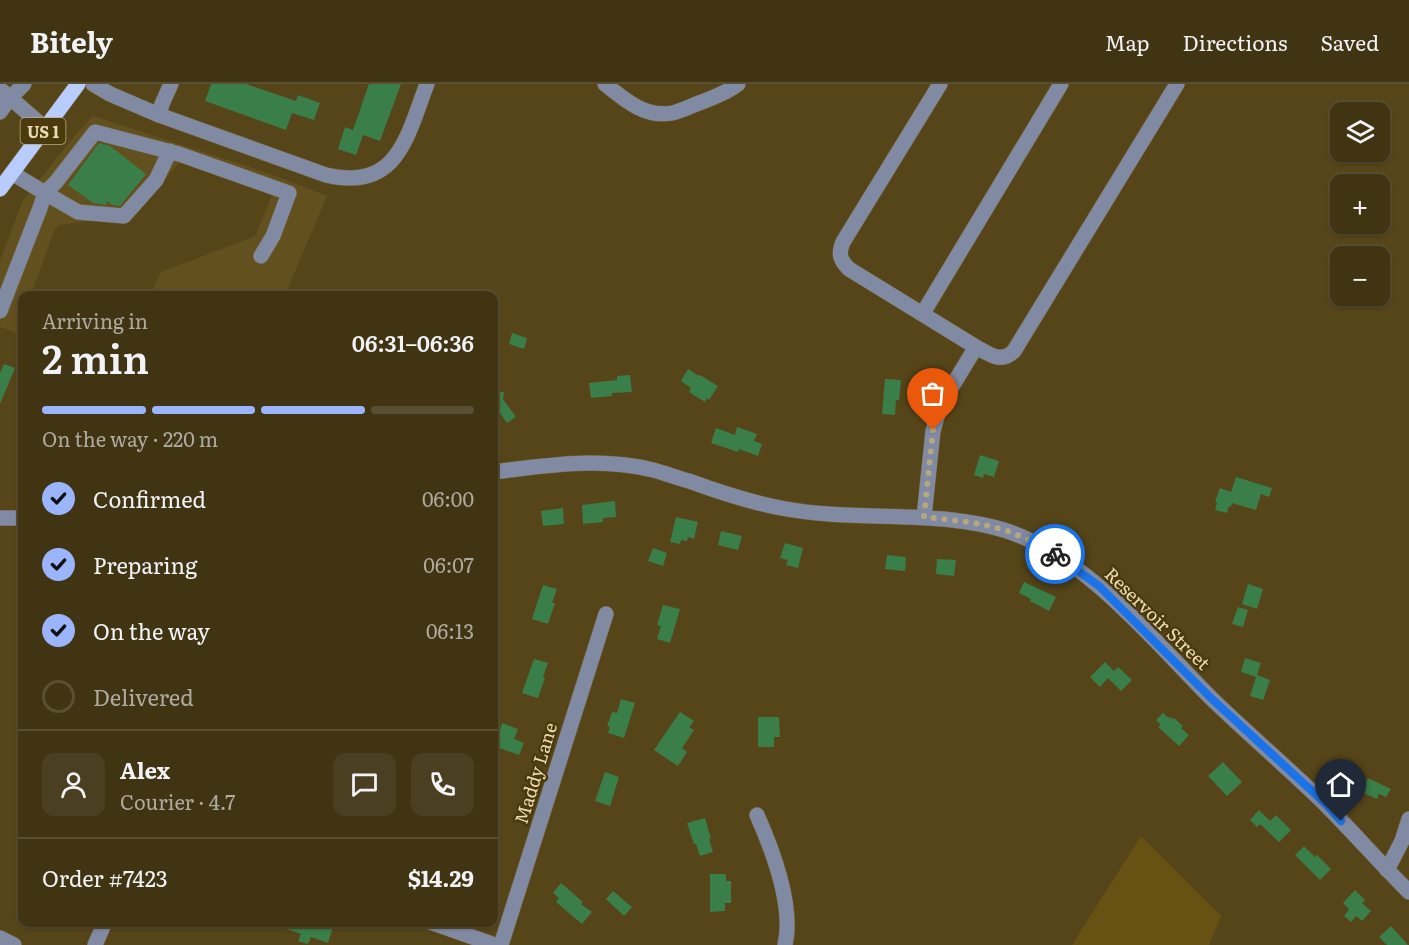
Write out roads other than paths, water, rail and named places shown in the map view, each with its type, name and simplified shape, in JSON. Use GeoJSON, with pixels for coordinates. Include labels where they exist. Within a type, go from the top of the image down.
{"type":"FeatureCollection","features":[{"type":"Feature","properties":{"kind":"main road","name":"US 1"},"geometry":{"type":"LineString","coordinates":[[0,189],[78,84]]}},
{"type":"Feature","properties":{"kind":"street"},"geometry":{"type":"LineString","coordinates":[[0,112],[5,93],[24,84]]}},
{"type":"Feature","properties":{"kind":"street"},"geometry":{"type":"LineString","coordinates":[[93,84],[110,94],[159,115],[338,178],[375,174],[384,169],[398,154],[427,84]]}},
{"type":"Feature","properties":{"kind":"street"},"geometry":{"type":"LineString","coordinates":[[159,115],[171,84]]}},
{"type":"Feature","properties":{"kind":"street"},"geometry":{"type":"LineString","coordinates":[[605,84],[640,110],[662,114],[715,97],[738,84]]}},
{"type":"Feature","properties":{"kind":"street"},"geometry":{"type":"LineString","coordinates":[[940,84],[843,242],[839,256],[849,269],[991,356],[999,358],[1007,357],[1014,351],[1177,84]]}},
{"type":"Feature","properties":{"kind":"street"},"geometry":{"type":"LineString","coordinates":[[923,313],[1061,84]]}},
{"type":"Feature","properties":{"kind":"street"},"geometry":{"type":"LineString","coordinates":[[5,93],[45,128]]}},
{"type":"Feature","properties":{"kind":"street"},"geometry":{"type":"LineString","coordinates":[[0,311],[45,193],[95,132],[170,151],[289,193],[273,236],[261,256]]}},
{"type":"Feature","properties":{"kind":"street"},"geometry":{"type":"LineString","coordinates":[[12,173],[78,212],[124,216],[156,180],[170,151]]}},
{"type":"Feature","properties":{"kind":"street"},"geometry":{"type":"LineString","coordinates":[[924,517],[933,430],[937,413],[976,347]]}},
{"type":"Feature","properties":{"kind":"street","name":"Reservoir Street"},"geometry":{"type":"LineString","coordinates":[[498,472],[570,463],[616,464],[654,470],[764,505],[823,514],[924,517],[977,523],[1006,530],[1039,544],[1099,586],[1212,699],[1326,804],[1409,892]]}},
{"type":"Feature","properties":{"kind":"street"},"geometry":{"type":"LineString","coordinates":[[0,518],[18,518]]}},
{"type":"Feature","properties":{"kind":"street","name":"Maddy Lane"},"geometry":{"type":"LineString","coordinates":[[501,945],[606,614]]}},
{"type":"Feature","properties":{"kind":"street"},"geometry":{"type":"LineString","coordinates":[[757,815],[770,844],[786,905],[787,939],[785,945]]}},
{"type":"Feature","properties":{"kind":"street"},"geometry":{"type":"LineString","coordinates":[[1387,870],[1402,841],[1409,819]]}},
{"type":"Feature","properties":{"kind":"street"},"geometry":{"type":"LineString","coordinates":[[94,945],[103,927]]}},
{"type":"Feature","properties":{"kind":"street"},"geometry":{"type":"LineString","coordinates":[[444,927],[495,945]]}},
{"type":"Feature","properties":{"kind":"street"},"geometry":{"type":"LineString","coordinates":[[0,938],[14,945]]}}]}
